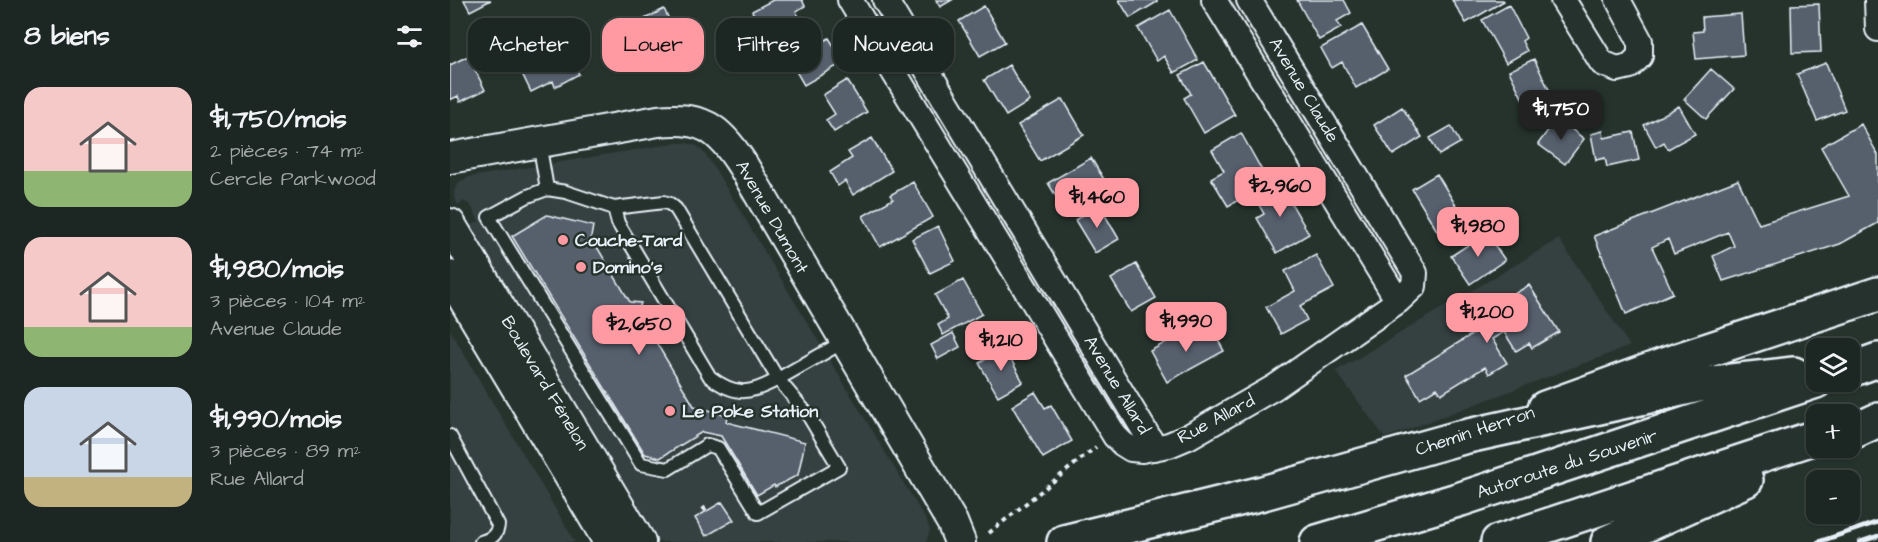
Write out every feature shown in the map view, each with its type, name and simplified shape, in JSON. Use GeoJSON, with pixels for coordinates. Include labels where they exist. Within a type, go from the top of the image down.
{"type":"FeatureCollection","features":[{"type":"Feature","properties":{"kind":"main road","name":"Chemin Herron"},"geometry":{"type":"LineString","coordinates":[[1064,542],[1263,493],[1460,438],[1678,360],[1878,294]]}},
{"type":"Feature","properties":{"kind":"main road"},"geometry":{"type":"LineString","coordinates":[[1460,438],[1704,384],[1806,372]]}},
{"type":"Feature","properties":{"kind":"main road","name":"Autoroute du Souvenir"},"geometry":{"type":"LineString","coordinates":[[1317,542],[1461,499],[1806,384]]}},
{"type":"Feature","properties":{"kind":"main road"},"geometry":{"type":"LineString","coordinates":[[1860,423],[1878,418]]}},
{"type":"Feature","properties":{"kind":"main road"},"geometry":{"type":"LineString","coordinates":[[1860,428],[1878,418]]}},
{"type":"Feature","properties":{"kind":"main road"},"geometry":{"type":"LineString","coordinates":[[1498,542],[1806,440]]}},
{"type":"Feature","properties":{"kind":"main road"},"geometry":{"type":"LineString","coordinates":[[1608,542],[1806,453]]}},
{"type":"Feature","properties":{"kind":"street","name":"Avenue Allard"},"geometry":{"type":"LineString","coordinates":[[850,0],[1115,436],[1131,449],[1155,448],[885,0]]}},
{"type":"Feature","properties":{"kind":"street","name":"Avenue Claude"},"geometry":{"type":"LineString","coordinates":[[1214,0],[1398,301]]}},
{"type":"Feature","properties":{"kind":"street","name":"Avenue Claude"},"geometry":{"type":"LineString","coordinates":[[1249,0],[1415,273],[1414,286],[1398,301],[1275,387]]}},
{"type":"Feature","properties":{"kind":"street"},"geometry":{"type":"LineString","coordinates":[[1563,0],[1602,63],[1617,69],[1630,66],[1640,56],[1640,41],[1618,0]]}},
{"type":"Feature","properties":{"kind":"street"},"geometry":{"type":"LineString","coordinates":[[1877,0],[1878,29]]}},
{"type":"Feature","properties":{"kind":"street"},"geometry":{"type":"LineString","coordinates":[[904,89],[930,74]]}},
{"type":"Feature","properties":{"kind":"street","name":"Avenue Dumont"},"geometry":{"type":"LineString","coordinates":[[450,158],[675,119],[688,119],[710,128],[734,151],[951,522],[960,542]]}},
{"type":"Feature","properties":{"kind":"street","name":"Boulevard Fénelon"},"geometry":{"type":"LineString","coordinates":[[450,224],[640,542]]}},
{"type":"Feature","properties":{"kind":"street","name":"Boulevard Fénelon"},"geometry":{"type":"LineString","coordinates":[[450,276],[609,542]]}},
{"type":"Feature","properties":{"kind":"street","name":"Rue Allard"},"geometry":{"type":"LineString","coordinates":[[1155,448],[1188,437],[1275,387]]}},
{"type":"Feature","properties":{"kind":"lane"},"geometry":{"type":"LineString","coordinates":[[539,141],[547,189]]}},
{"type":"Feature","properties":{"kind":"lane"},"geometry":{"type":"LineString","coordinates":[[547,189],[566,192],[614,208],[664,202],[676,209],[778,379],[808,415],[839,467],[758,513],[718,448],[707,445],[668,469],[642,464],[489,217],[528,196],[547,189]]}},
{"type":"Feature","properties":{"kind":"lane"},"geometry":{"type":"LineString","coordinates":[[614,208],[618,223],[710,377],[726,388],[747,392],[756,391],[845,341]]}},
{"type":"Feature","properties":{"kind":"lane"},"geometry":{"type":"LineString","coordinates":[[450,436],[498,525],[498,531],[494,536],[481,542]]}},
{"type":"Feature","properties":{"kind":"path"},"geometry":{"type":"LineString","coordinates":[[989,533],[1104,440]]}},
{"type":"Feature","properties":{"kind":"shaded area"},"geometry":{"type":"Polygon","coordinates":[[[677,143],[697,146],[715,169],[927,522],[930,530],[926,542],[656,542],[475,242],[478,241],[470,226],[479,221],[471,206],[464,201],[458,205],[454,197],[459,182],[469,177],[677,143]]]}},
{"type":"Feature","properties":{"kind":"shaded area"},"geometry":{"type":"Polygon","coordinates":[[[1559,239],[1630,346],[1385,438],[1336,371],[1559,239]]]}},
{"type":"Feature","properties":{"kind":"shaded area"},"geometry":{"type":"Polygon","coordinates":[[[450,330],[575,542],[450,542],[450,330]]]}},
{"type":"Feature","properties":{"kind":"building"},"geometry":{"type":"Polygon","coordinates":[[[464,0],[491,0],[470,11],[464,0]]]}},
{"type":"Feature","properties":{"kind":"building"},"geometry":{"type":"Polygon","coordinates":[[[773,0],[802,0],[805,6],[796,11],[800,18],[756,18],[752,11],[773,0]]]}},
{"type":"Feature","properties":{"kind":"building"},"geometry":{"type":"Polygon","coordinates":[[[936,0],[952,0],[940,7],[936,0]]]}},
{"type":"Feature","properties":{"kind":"building"},"geometry":{"type":"Polygon","coordinates":[[[1119,0],[1157,0],[1157,2],[1130,18],[1119,0]]]}},
{"type":"Feature","properties":{"kind":"building"},"geometry":{"type":"Polygon","coordinates":[[[1297,0],[1344,0],[1351,13],[1337,21],[1341,28],[1319,40],[1297,0]]]}},
{"type":"Feature","properties":{"kind":"building"},"geometry":{"type":"Polygon","coordinates":[[[1452,0],[1503,0],[1504,1],[1466,23],[1452,0]]]}},
{"type":"Feature","properties":{"kind":"building"},"geometry":{"type":"Polygon","coordinates":[[[1819,4],[1821,52],[1792,53],[1791,5],[1819,4]]]}},
{"type":"Feature","properties":{"kind":"building"},"geometry":{"type":"Polygon","coordinates":[[[1509,5],[1526,38],[1522,41],[1527,51],[1506,63],[1482,20],[1509,5]]]}},
{"type":"Feature","properties":{"kind":"building"},"geometry":{"type":"Polygon","coordinates":[[[984,6],[1005,42],[980,56],[959,21],[984,6]]]}},
{"type":"Feature","properties":{"kind":"building"},"geometry":{"type":"Polygon","coordinates":[[[664,9],[668,18],[646,18],[664,9]]]}},
{"type":"Feature","properties":{"kind":"building"},"geometry":{"type":"Polygon","coordinates":[[[1170,10],[1198,60],[1174,73],[1164,56],[1157,61],[1138,28],[1170,10]]]}},
{"type":"Feature","properties":{"kind":"building"},"geometry":{"type":"Polygon","coordinates":[[[1741,14],[1744,55],[1696,59],[1693,32],[1703,31],[1702,17],[1741,14]]]}},
{"type":"Feature","properties":{"kind":"building"},"geometry":{"type":"Polygon","coordinates":[[[1362,25],[1388,69],[1356,88],[1342,62],[1332,68],[1321,48],[1362,25]]]}},
{"type":"Feature","properties":{"kind":"building"},"geometry":{"type":"Polygon","coordinates":[[[829,38],[833,44],[833,68],[804,85],[796,72],[821,72],[821,43],[829,38]]]}},
{"type":"Feature","properties":{"kind":"building"},"geometry":{"type":"Polygon","coordinates":[[[468,56],[468,72],[476,72],[485,90],[460,102],[458,96],[450,100],[450,65],[468,56]]]}},
{"type":"Feature","properties":{"kind":"building"},"geometry":{"type":"Polygon","coordinates":[[[1534,59],[1555,102],[1530,114],[1509,71],[1534,59]]]}},
{"type":"Feature","properties":{"kind":"building"},"geometry":{"type":"Polygon","coordinates":[[[1204,62],[1235,115],[1204,133],[1184,98],[1191,94],[1180,75],[1204,62]]]}},
{"type":"Feature","properties":{"kind":"building"},"geometry":{"type":"Polygon","coordinates":[[[1826,63],[1845,110],[1817,121],[1797,74],[1826,63]]]}},
{"type":"Feature","properties":{"kind":"building"},"geometry":{"type":"Polygon","coordinates":[[[1009,65],[1030,101],[1006,116],[984,80],[1009,65]]]}},
{"type":"Feature","properties":{"kind":"building"},"geometry":{"type":"Polygon","coordinates":[[[1711,69],[1734,89],[1706,119],[1684,99],[1711,69]]]}},
{"type":"Feature","properties":{"kind":"building"},"geometry":{"type":"Polygon","coordinates":[[[521,72],[578,72],[579,74],[555,87],[553,81],[531,92],[521,72]]]}},
{"type":"Feature","properties":{"kind":"building"},"geometry":{"type":"Polygon","coordinates":[[[847,80],[867,112],[834,132],[826,120],[835,114],[823,95],[847,80]]]}},
{"type":"Feature","properties":{"kind":"building"},"geometry":{"type":"Polygon","coordinates":[[[1063,99],[1084,135],[1040,161],[1018,125],[1063,99]]]}},
{"type":"Feature","properties":{"kind":"building"},"geometry":{"type":"Polygon","coordinates":[[[1679,106],[1695,134],[1668,149],[1664,142],[1656,147],[1644,125],[1679,106]]]}},
{"type":"Feature","properties":{"kind":"building"},"geometry":{"type":"Polygon","coordinates":[[[1402,107],[1422,137],[1393,155],[1374,125],[1402,107]]]}},
{"type":"Feature","properties":{"kind":"building"},"geometry":{"type":"Polygon","coordinates":[[[1557,118],[1584,139],[1565,164],[1538,144],[1557,118]]]}},
{"type":"Feature","properties":{"kind":"building"},"geometry":{"type":"Polygon","coordinates":[[[1861,124],[1878,155],[1878,223],[1840,244],[1723,281],[1713,256],[1734,246],[1728,232],[1674,254],[1668,239],[1652,247],[1673,293],[1626,314],[1594,236],[1738,180],[1759,224],[1849,196],[1821,147],[1861,124]]]}},
{"type":"Feature","properties":{"kind":"building"},"geometry":{"type":"Polygon","coordinates":[[[1451,126],[1460,143],[1439,155],[1430,138],[1451,126]]]}},
{"type":"Feature","properties":{"kind":"building"},"geometry":{"type":"Polygon","coordinates":[[[1603,131],[1604,138],[1633,132],[1639,160],[1607,167],[1605,158],[1596,160],[1591,134],[1603,131]]]}},
{"type":"Feature","properties":{"kind":"building"},"geometry":{"type":"Polygon","coordinates":[[[1241,133],[1269,183],[1228,206],[1211,178],[1224,171],[1212,150],[1241,133]]]}},
{"type":"Feature","properties":{"kind":"building"},"geometry":{"type":"Polygon","coordinates":[[[872,138],[892,171],[853,195],[845,181],[838,186],[830,172],[852,158],[848,152],[872,138]]]}},
{"type":"Feature","properties":{"kind":"building"},"geometry":{"type":"Polygon","coordinates":[[[1091,158],[1105,181],[1062,206],[1048,183],[1091,158]]]}},
{"type":"Feature","properties":{"kind":"building"},"geometry":{"type":"Polygon","coordinates":[[[1437,174],[1464,219],[1439,234],[1412,189],[1437,174]]]}},
{"type":"Feature","properties":{"kind":"building"},"geometry":{"type":"Polygon","coordinates":[[[913,182],[933,217],[880,247],[863,216],[893,199],[890,195],[913,182]]]}},
{"type":"Feature","properties":{"kind":"building"},"geometry":{"type":"Polygon","coordinates":[[[1279,182],[1309,234],[1277,253],[1257,218],[1264,214],[1254,196],[1279,182]]]}},
{"type":"Feature","properties":{"kind":"building"},"geometry":{"type":"Polygon","coordinates":[[[1099,205],[1119,239],[1095,253],[1075,220],[1099,205]]]}},
{"type":"Feature","properties":{"kind":"building"},"geometry":{"type":"Polygon","coordinates":[[[547,215],[593,226],[591,237],[630,302],[641,303],[638,312],[694,406],[727,415],[726,422],[805,442],[798,475],[757,495],[721,436],[702,432],[660,458],[645,454],[512,236],[547,215]]]}},
{"type":"Feature","properties":{"kind":"building"},"geometry":{"type":"Polygon","coordinates":[[[938,226],[955,261],[930,273],[912,239],[938,226]]]}},
{"type":"Feature","properties":{"kind":"building"},"geometry":{"type":"Polygon","coordinates":[[[1486,233],[1505,260],[1470,284],[1451,256],[1486,233]]]}},
{"type":"Feature","properties":{"kind":"building"},"geometry":{"type":"Polygon","coordinates":[[[1316,255],[1334,288],[1300,306],[1307,320],[1281,334],[1266,307],[1295,291],[1285,271],[1316,255]]]}},
{"type":"Feature","properties":{"kind":"building"},"geometry":{"type":"Polygon","coordinates":[[[1136,264],[1156,298],[1131,312],[1111,279],[1136,264]]]}},
{"type":"Feature","properties":{"kind":"building"},"geometry":{"type":"Polygon","coordinates":[[[963,280],[982,314],[943,335],[938,325],[948,319],[935,295],[963,280]]]}},
{"type":"Feature","properties":{"kind":"building"},"geometry":{"type":"Polygon","coordinates":[[[1529,285],[1559,332],[1532,348],[1529,343],[1516,351],[1504,332],[1492,339],[1507,363],[1489,374],[1485,367],[1441,394],[1437,388],[1420,398],[1406,375],[1492,322],[1486,311],[1529,285]]]}},
{"type":"Feature","properties":{"kind":"building"},"geometry":{"type":"Polygon","coordinates":[[[1211,327],[1224,351],[1167,382],[1150,351],[1181,334],[1185,341],[1211,327]]]}},
{"type":"Feature","properties":{"kind":"building"},"geometry":{"type":"Polygon","coordinates":[[[953,333],[960,347],[938,359],[931,345],[953,333]]]}},
{"type":"Feature","properties":{"kind":"building"},"geometry":{"type":"Polygon","coordinates":[[[1005,348],[1023,382],[998,396],[979,363],[1005,348]]]}},
{"type":"Feature","properties":{"kind":"building"},"geometry":{"type":"Polygon","coordinates":[[[1035,392],[1045,408],[1051,405],[1072,441],[1043,458],[1012,406],[1035,392]]]}},
{"type":"Feature","properties":{"kind":"building"},"geometry":{"type":"Polygon","coordinates":[[[722,502],[734,520],[706,536],[695,518],[722,502]]]}},
{"type":"Feature","properties":{"kind":"railway"},"geometry":{"type":"LineString","coordinates":[[1818,542],[1878,522]]}},
{"type":"Feature","properties":{"kind":"railway"},"geometry":{"type":"LineString","coordinates":[[1860,542],[1878,536]]}},
{"type":"Feature","properties":{"kind":"place","name":"Couche-Tard"},"geometry":{"type":"Point","coordinates":[563,240]}},
{"type":"Feature","properties":{"kind":"place","name":"Domino's"},"geometry":{"type":"Point","coordinates":[581,267]}},
{"type":"Feature","properties":{"kind":"place","name":"Le Poke Station"},"geometry":{"type":"Point","coordinates":[670,411]}}]}
